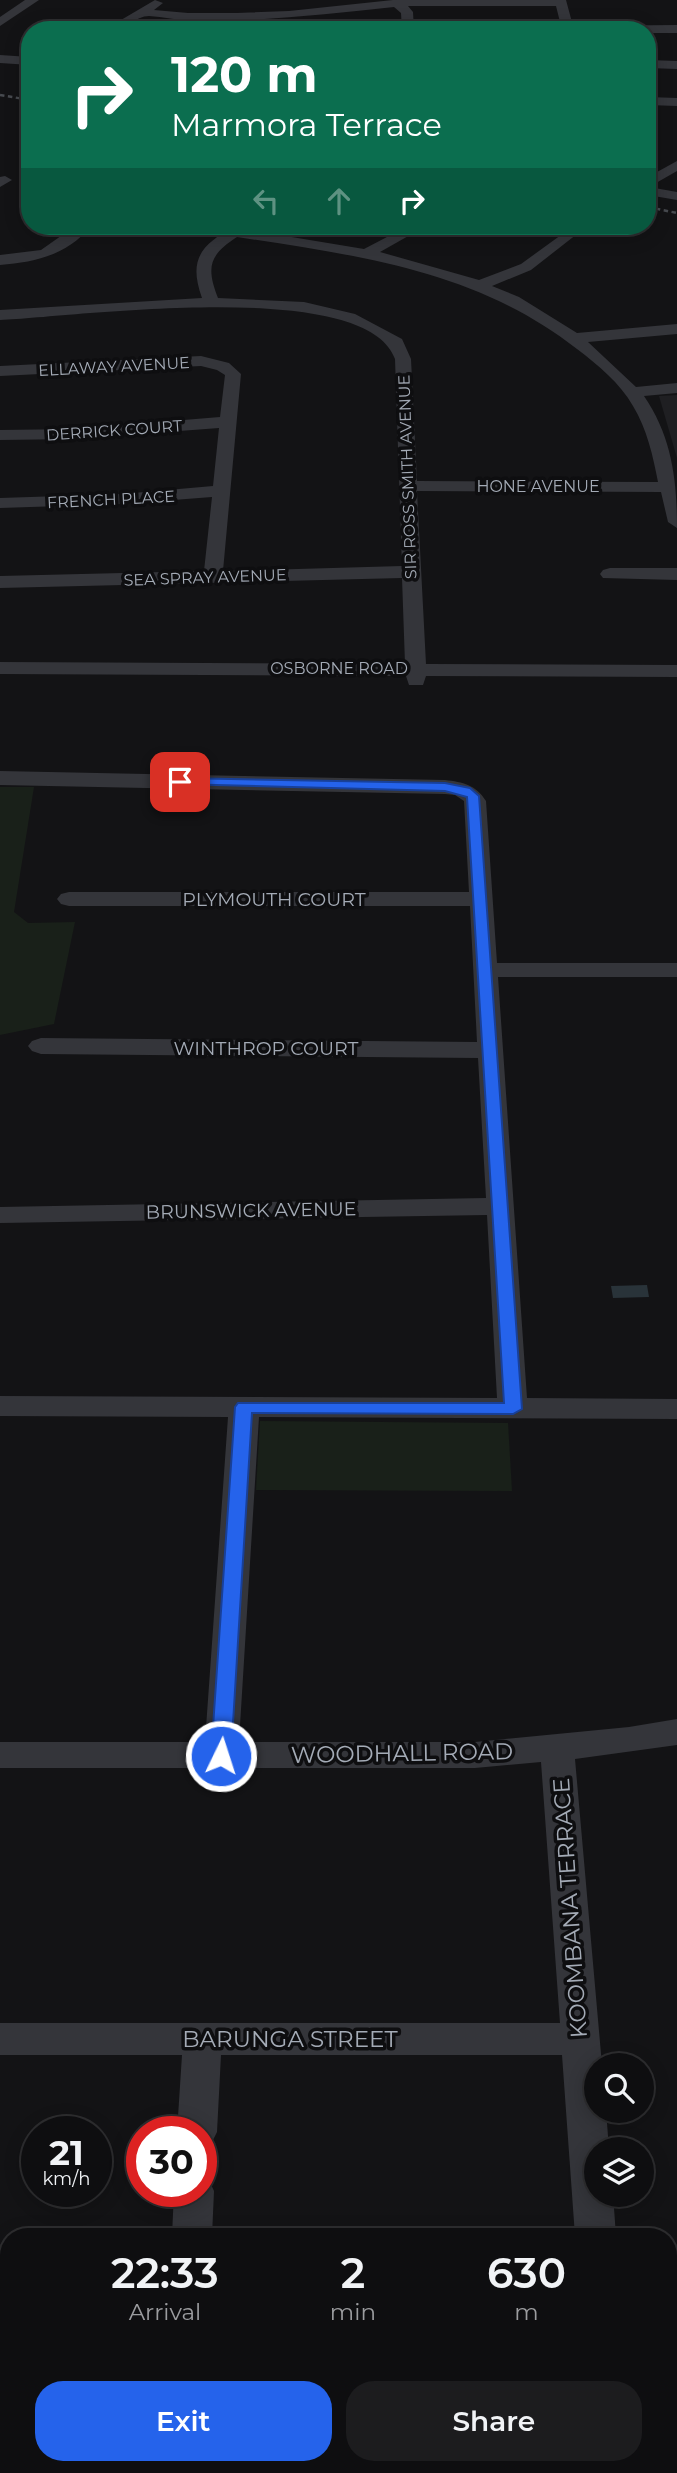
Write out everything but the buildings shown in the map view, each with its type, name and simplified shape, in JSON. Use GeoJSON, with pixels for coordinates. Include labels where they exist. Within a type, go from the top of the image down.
{"type":"FeatureCollection","features":[{"type":"Feature","properties":{"kind":"street"},"geometry":{"type":"LineString","coordinates":[[1,21],[33,0]]}},
{"type":"Feature","properties":{"kind":"street"},"geometry":{"type":"LineString","coordinates":[[128,21],[162,0]]}},
{"type":"Feature","properties":{"kind":"street"},"geometry":{"type":"LineString","coordinates":[[142,12],[188,17],[293,19],[397,3],[561,1],[566,21]]}},
{"type":"Feature","properties":{"kind":"street"},"geometry":{"type":"LineString","coordinates":[[397,3],[407,12],[408,21]]}},
{"type":"Feature","properties":{"kind":"street"},"geometry":{"type":"LineString","coordinates":[[656,29],[677,29]]}},
{"type":"Feature","properties":{"kind":"street"},"geometry":{"type":"LineString","coordinates":[[0,59],[21,60]]}},
{"type":"Feature","properties":{"kind":"street"},"geometry":{"type":"LineString","coordinates":[[656,64],[677,65]]}},
{"type":"Feature","properties":{"kind":"street"},"geometry":{"type":"LineString","coordinates":[[656,102],[677,102]]}},
{"type":"Feature","properties":{"kind":"street"},"geometry":{"type":"LineString","coordinates":[[656,178],[677,164]]}},
{"type":"Feature","properties":{"kind":"street"},"geometry":{"type":"LineString","coordinates":[[656,192],[677,196]]}},
{"type":"Feature","properties":{"kind":"street"},"geometry":{"type":"LineString","coordinates":[[0,260],[45,256],[74,235]]}},
{"type":"Feature","properties":{"kind":"street"},"geometry":{"type":"LineString","coordinates":[[212,303],[202,280],[201,267],[207,253],[232,235]]}},
{"type":"Feature","properties":{"kind":"street"},"geometry":{"type":"LineString","coordinates":[[270,235],[422,266],[483,284],[544,316],[575,338],[632,392],[648,416],[677,522]]}},
{"type":"Feature","properties":{"kind":"street"},"geometry":{"type":"LineString","coordinates":[[365,254],[402,235]]}},
{"type":"Feature","properties":{"kind":"street"},"geometry":{"type":"LineString","coordinates":[[483,284],[526,267],[567,235]]}},
{"type":"Feature","properties":{"kind":"street","name":"SIR ROSS SMITH AVENUE"},"geometry":{"type":"LineString","coordinates":[[0,315],[212,303],[269,304],[318,309],[351,317],[370,325],[398,345],[403,359],[416,675]]}},
{"type":"Feature","properties":{"kind":"street"},"geometry":{"type":"LineString","coordinates":[[575,338],[677,329]]}},
{"type":"Feature","properties":{"kind":"street","name":"ELLAWAY AVENUE"},"geometry":{"type":"LineString","coordinates":[[0,372],[201,361],[223,366],[233,374],[213,575]]}},
{"type":"Feature","properties":{"kind":"street"},"geometry":{"type":"LineString","coordinates":[[632,392],[677,388]]}},
{"type":"Feature","properties":{"kind":"street","name":"DERRICK COURT"},"geometry":{"type":"LineString","coordinates":[[0,435],[74,434],[228,422]]}},
{"type":"Feature","properties":{"kind":"street","name":"HONE AVENUE"},"geometry":{"type":"LineString","coordinates":[[407,486],[668,486]]}},
{"type":"Feature","properties":{"kind":"street","name":"FRENCH PLACE"},"geometry":{"type":"LineString","coordinates":[[0,503],[122,499],[222,491]]}},
{"type":"Feature","properties":{"kind":"street","name":"SEA SPRAY AVENUE"},"geometry":{"type":"LineString","coordinates":[[0,582],[411,572]]}},
{"type":"Feature","properties":{"kind":"street"},"geometry":{"type":"LineString","coordinates":[[610,574],[677,574]]}},
{"type":"Feature","properties":{"kind":"street","name":"OSBORNE ROAD"},"geometry":{"type":"LineString","coordinates":[[0,668],[675,676]]}},
{"type":"Feature","properties":{"kind":"street","name":"OSBORNE ROAD"},"geometry":{"type":"LineString","coordinates":[[0,682],[416,675]]}},
{"type":"Feature","properties":{"kind":"street"},"geometry":{"type":"LineString","coordinates":[[0,778],[457,788],[466,791],[475,801],[513,1409]]}},
{"type":"Feature","properties":{"kind":"street","name":"PLYMOUTH COURT"},"geometry":{"type":"LineString","coordinates":[[69,899],[480,899]]}},
{"type":"Feature","properties":{"kind":"street"},"geometry":{"type":"LineString","coordinates":[[485,970],[677,970]]}},
{"type":"Feature","properties":{"kind":"street","name":"WINTHROP COURT"},"geometry":{"type":"LineString","coordinates":[[41,1046],[490,1050]]}},
{"type":"Feature","properties":{"kind":"street","name":"BRUNSWICK AVENUE"},"geometry":{"type":"LineString","coordinates":[[0,1215],[501,1206]]}},
{"type":"Feature","properties":{"kind":"street"},"geometry":{"type":"LineString","coordinates":[[0,1406],[677,1409]]}},
{"type":"Feature","properties":{"kind":"street"},"geometry":{"type":"LineString","coordinates":[[221,1756],[244,1407]]}},
{"type":"Feature","properties":{"kind":"street","name":"WOODHALL ROAD"},"geometry":{"type":"LineString","coordinates":[[0,1755],[475,1755],[677,1732]]}},
{"type":"Feature","properties":{"kind":"street","name":"KOOMBANA TERRACE"},"geometry":{"type":"LineString","coordinates":[[557,1747],[595,2228]]}},
{"type":"Feature","properties":{"kind":"street","name":"BARUNGA STREET"},"geometry":{"type":"LineString","coordinates":[[0,2039],[580,2039]]}},
{"type":"Feature","properties":{"kind":"street"},"geometry":{"type":"LineString","coordinates":[[198,2116],[202,2039]]}},
{"type":"Feature","properties":{"kind":"street"},"geometry":{"type":"LineString","coordinates":[[192,2228],[193,2207]]}},
{"type":"Feature","properties":{"kind":"shaded area"},"geometry":{"type":"Polygon","coordinates":[[[677,395],[677,458],[659,396],[677,395]]]}},
{"type":"Feature","properties":{"kind":"shaded area"},"geometry":{"type":"Polygon","coordinates":[[[0,787],[34,787],[14,912],[28,923],[75,922],[54,1024],[0,1035],[0,787]]]}},
{"type":"Feature","properties":{"kind":"shaded area"},"geometry":{"type":"Polygon","coordinates":[[[647,1285],[649,1297],[613,1298],[611,1286],[647,1285]]]}},
{"type":"Feature","properties":{"kind":"shaded area"},"geometry":{"type":"Polygon","coordinates":[[[260,1421],[508,1423],[512,1491],[256,1490],[260,1421]]]}},
{"type":"Feature","properties":{"kind":"railway"},"geometry":{"type":"LineString","coordinates":[[0,95],[21,98]]}},
{"type":"Feature","properties":{"kind":"railway"},"geometry":{"type":"LineString","coordinates":[[656,209],[677,213]]}},
{"type":"Feature","properties":{"kind":"route"},"geometry":{"type":"LineString","coordinates":[[180,782],[445,787],[457,788],[473,796],[513,1409],[244,1407],[221,1756]]}}]}
